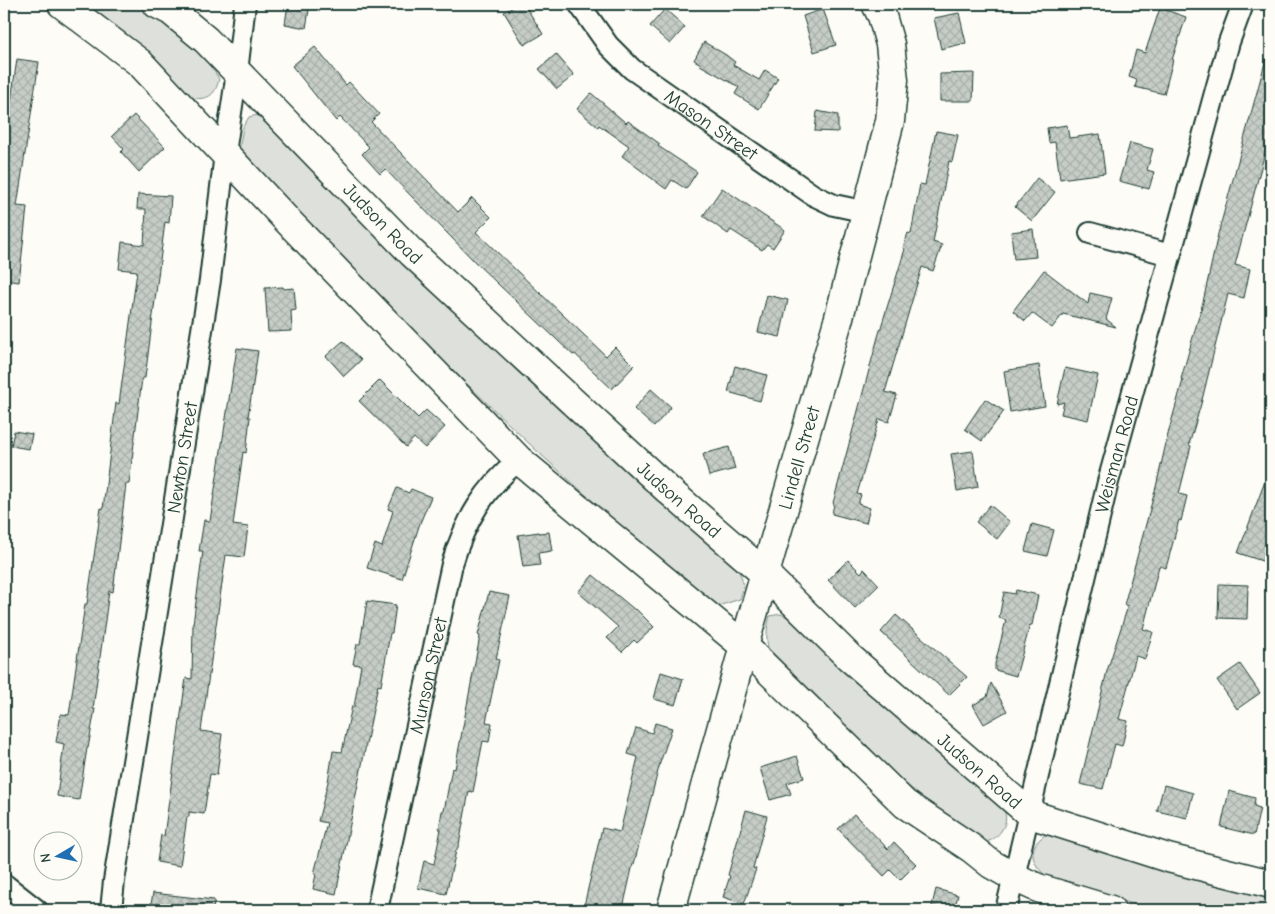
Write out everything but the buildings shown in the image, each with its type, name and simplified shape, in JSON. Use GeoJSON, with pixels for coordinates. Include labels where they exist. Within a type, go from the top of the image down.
{"type":"FeatureCollection","features":[{"type":"Feature","properties":{"kind":"street"},"geometry":{"type":"LineString","coordinates":[[62,4],[140,63],[283,216],[519,460],[744,646],[905,804],[971,848],[991,864],[1014,876],[1038,888],[1111,910]]}},
{"type":"Feature","properties":{"kind":"street","name":"Judson Road"},"geometry":{"type":"LineString","coordinates":[[157,4],[171,11],[206,40],[412,253],[660,483],[765,574],[849,657],[1030,814],[1168,858],[1271,884]]}},
{"type":"Feature","properties":{"kind":"street","name":"Newton Street"},"geometry":{"type":"LineString","coordinates":[[111,910],[210,280],[224,153],[237,72],[245,4]]}},
{"type":"Feature","properties":{"kind":"street","name":"Mason Street"},"geometry":{"type":"LineString","coordinates":[[579,4],[608,44],[632,69],[813,195],[834,204],[867,212]]}},
{"type":"Feature","properties":{"kind":"street","name":"Lindell Street"},"geometry":{"type":"LineString","coordinates":[[671,910],[744,646],[835,330],[890,121],[894,80],[890,44],[882,16],[876,4]]}},
{"type":"Feature","properties":{"kind":"street","name":"Weisman Road"},"geometry":{"type":"LineString","coordinates":[[1006,910],[1108,482],[1229,42],[1244,4]]}},
{"type":"Feature","properties":{"kind":"street"},"geometry":{"type":"LineString","coordinates":[[1090,233],[1170,255]]}},
{"type":"Feature","properties":{"kind":"street","name":"Munson Street"},"geometry":{"type":"LineString","coordinates":[[377,910],[452,564],[460,538],[491,487],[519,460]]}},
{"type":"Feature","properties":{"kind":"street"},"geometry":{"type":"LineString","coordinates":[[4,884],[38,910]]}},
{"type":"Feature","properties":{"kind":"shaded area"},"geometry":{"type":"Polygon","coordinates":[[[80,4],[141,4],[149,7],[188,40],[212,67],[219,79],[215,90],[206,98],[190,98],[80,4]]]}},
{"type":"Feature","properties":{"kind":"shaded area"},"geometry":{"type":"Polygon","coordinates":[[[258,115],[268,118],[730,558],[743,582],[740,599],[712,608],[538,452],[368,289],[239,150],[243,127],[249,117],[258,115]]]}},
{"type":"Feature","properties":{"kind":"shaded area"},"geometry":{"type":"Polygon","coordinates":[[[780,614],[794,619],[1002,803],[1005,821],[1003,828],[997,836],[986,842],[982,841],[967,833],[948,818],[868,750],[769,653],[767,635],[770,616],[780,614]]]}},
{"type":"Feature","properties":{"kind":"shaded area"},"geometry":{"type":"Polygon","coordinates":[[[1052,832],[1271,891],[1271,910],[1152,910],[1048,878],[1037,866],[1033,850],[1042,837],[1052,832]]]}}]}
